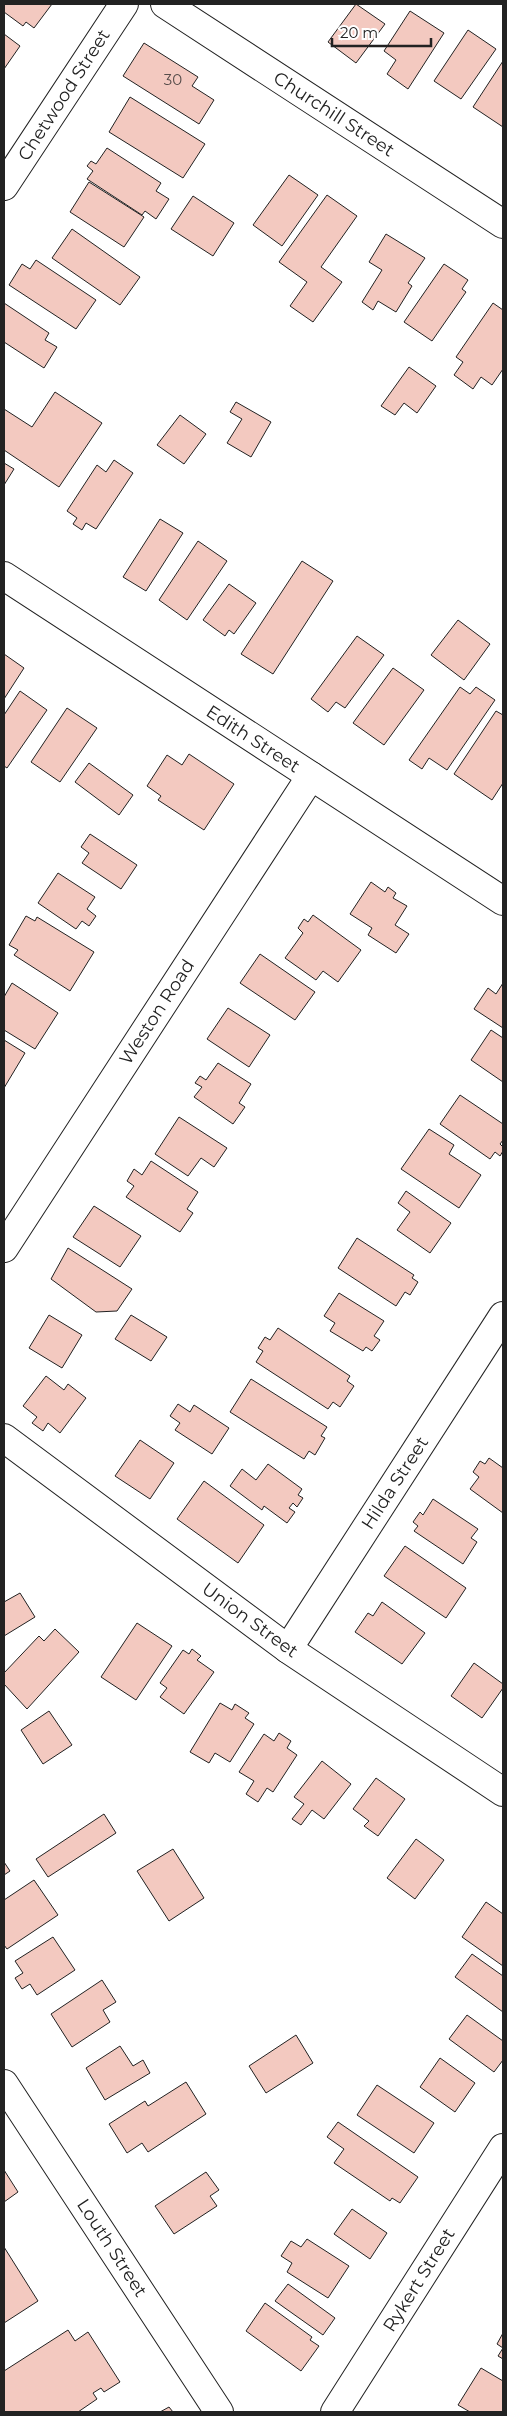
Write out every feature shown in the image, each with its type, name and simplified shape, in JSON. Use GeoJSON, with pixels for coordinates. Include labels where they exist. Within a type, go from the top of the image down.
{"type":"FeatureCollection","features":[{"type":"Feature","properties":{"kind":"street","name":"Chetwood Street"},"geometry":{"type":"LineString","coordinates":[[4,186],[124,4]]}},
{"type":"Feature","properties":{"kind":"street","name":"Churchill Street"},"geometry":{"type":"LineString","coordinates":[[165,4],[503,224]]}},
{"type":"Feature","properties":{"kind":"street","name":"Edith Street"},"geometry":{"type":"LineString","coordinates":[[4,576],[503,901]]}},
{"type":"Feature","properties":{"kind":"street","name":"Weston Road"},"geometry":{"type":"LineString","coordinates":[[4,1248],[311,776]]}},
{"type":"Feature","properties":{"kind":"street","name":"Hilda Street"},"geometry":{"type":"LineString","coordinates":[[288,1649],[503,1316]]}},
{"type":"Feature","properties":{"kind":"street","name":"Union Street"},"geometry":{"type":"LineString","coordinates":[[4,1438],[288,1649],[503,1792]]}},
{"type":"Feature","properties":{"kind":"street","name":"Louth Street"},"geometry":{"type":"LineString","coordinates":[[4,2084],[219,2412]]}},
{"type":"Feature","properties":{"kind":"street","name":"Rykert Street"},"geometry":{"type":"LineString","coordinates":[[335,2412],[503,2148]]}},
{"type":"Feature","properties":{"kind":"building"},"geometry":{"type":"Polygon","coordinates":[[[4,4],[52,4],[34,28],[26,22],[23,26],[4,12],[4,4]]]}},
{"type":"Feature","properties":{"kind":"building"},"geometry":{"type":"Polygon","coordinates":[[[356,4],[385,24],[356,63],[328,42],[356,4]]]}},
{"type":"Feature","properties":{"kind":"building"},"geometry":{"type":"Polygon","coordinates":[[[410,11],[444,33],[408,89],[387,74],[396,60],[384,51],[410,11]]]}},
{"type":"Feature","properties":{"kind":"building"},"geometry":{"type":"Polygon","coordinates":[[[468,30],[496,49],[461,99],[434,81],[468,30]]]}},
{"type":"Feature","properties":{"kind":"building"},"geometry":{"type":"Polygon","coordinates":[[[4,34],[20,46],[4,69],[4,34]]]}},
{"type":"Feature","properties":{"kind":"building"},"geometry":{"type":"Polygon","coordinates":[[[144,43],[198,77],[192,86],[214,100],[199,124],[123,76],[144,43]]]}},
{"type":"Feature","properties":{"kind":"building"},"geometry":{"type":"Polygon","coordinates":[[[503,61],[503,127],[473,107],[503,61]]]}},
{"type":"Feature","properties":{"kind":"building"},"geometry":{"type":"Polygon","coordinates":[[[130,97],[205,144],[183,178],[109,132],[130,97]]]}},
{"type":"Feature","properties":{"kind":"building"},"geometry":{"type":"Polygon","coordinates":[[[107,148],[161,183],[156,191],[169,199],[156,219],[145,211],[142,215],[87,179],[93,171],[87,166],[91,161],[96,164],[107,148]]]}},
{"type":"Feature","properties":{"kind":"building"},"geometry":{"type":"Polygon","coordinates":[[[289,175],[318,195],[282,246],[253,225],[289,175]]]}},
{"type":"Feature","properties":{"kind":"building"},"geometry":{"type":"Polygon","coordinates":[[[89,182],[144,217],[124,247],[70,212],[89,182]]]}},
{"type":"Feature","properties":{"kind":"building"},"geometry":{"type":"Polygon","coordinates":[[[327,195],[357,216],[321,267],[342,282],[313,322],[290,306],[307,282],[279,262],[327,195]]]}},
{"type":"Feature","properties":{"kind":"building"},"geometry":{"type":"Polygon","coordinates":[[[193,196],[234,223],[213,256],[171,229],[193,196]]]}},
{"type":"Feature","properties":{"kind":"building"},"geometry":{"type":"Polygon","coordinates":[[[72,229],[140,277],[120,305],[52,258],[72,229]]]}},
{"type":"Feature","properties":{"kind":"building"},"geometry":{"type":"Polygon","coordinates":[[[386,234],[425,258],[408,283],[412,286],[396,312],[378,301],[373,310],[362,302],[382,270],[369,262],[386,234]]]}},
{"type":"Feature","properties":{"kind":"building"},"geometry":{"type":"Polygon","coordinates":[[[36,260],[96,300],[76,329],[9,285],[22,264],[30,269],[36,260]]]}},
{"type":"Feature","properties":{"kind":"building"},"geometry":{"type":"Polygon","coordinates":[[[444,264],[468,280],[462,289],[466,292],[432,341],[404,322],[444,264]]]}},
{"type":"Feature","properties":{"kind":"building"},"geometry":{"type":"Polygon","coordinates":[[[4,303],[49,333],[45,340],[57,347],[44,368],[4,342],[4,303]]]}},
{"type":"Feature","properties":{"kind":"building"},"geometry":{"type":"Polygon","coordinates":[[[493,303],[503,310],[503,369],[492,385],[481,377],[473,389],[454,375],[463,362],[456,357],[493,303]]]}},
{"type":"Feature","properties":{"kind":"building"},"geometry":{"type":"Polygon","coordinates":[[[409,367],[436,386],[417,413],[404,403],[395,415],[381,406],[409,367]]]}},
{"type":"Feature","properties":{"kind":"building"},"geometry":{"type":"Polygon","coordinates":[[[55,392],[102,423],[59,487],[4,450],[4,409],[32,427],[55,392]]]}},
{"type":"Feature","properties":{"kind":"building"},"geometry":{"type":"Polygon","coordinates":[[[236,402],[271,422],[251,457],[227,443],[242,419],[230,412],[236,402]]]}},
{"type":"Feature","properties":{"kind":"building"},"geometry":{"type":"Polygon","coordinates":[[[180,415],[206,434],[184,464],[157,445],[180,415]]]}},
{"type":"Feature","properties":{"kind":"building"},"geometry":{"type":"Polygon","coordinates":[[[114,460],[133,473],[96,529],[86,523],[82,530],[73,524],[77,518],[67,511],[97,465],[106,472],[114,460]]]}},
{"type":"Feature","properties":{"kind":"building"},"geometry":{"type":"Polygon","coordinates":[[[4,463],[14,469],[4,485],[4,463]]]}},
{"type":"Feature","properties":{"kind":"building"},"geometry":{"type":"Polygon","coordinates":[[[160,519],[183,533],[146,591],[123,577],[160,519]]]}},
{"type":"Feature","properties":{"kind":"building"},"geometry":{"type":"Polygon","coordinates":[[[198,541],[227,561],[187,620],[159,600],[198,541]]]}},
{"type":"Feature","properties":{"kind":"building"},"geometry":{"type":"Polygon","coordinates":[[[302,561],[333,581],[273,674],[241,654],[302,561]]]}},
{"type":"Feature","properties":{"kind":"building"},"geometry":{"type":"Polygon","coordinates":[[[229,584],[256,603],[234,634],[229,630],[225,636],[203,620],[229,584]]]}},
{"type":"Feature","properties":{"kind":"building"},"geometry":{"type":"Polygon","coordinates":[[[458,620],[490,644],[464,680],[431,655],[458,620]]]}},
{"type":"Feature","properties":{"kind":"building"},"geometry":{"type":"Polygon","coordinates":[[[357,636],[384,655],[345,708],[336,702],[328,712],[311,699],[357,636]]]}},
{"type":"Feature","properties":{"kind":"building"},"geometry":{"type":"Polygon","coordinates":[[[4,654],[24,668],[4,699],[4,654]]]}},
{"type":"Feature","properties":{"kind":"building"},"geometry":{"type":"Polygon","coordinates":[[[393,668],[424,690],[384,745],[353,723],[393,668]]]}},
{"type":"Feature","properties":{"kind":"building"},"geometry":{"type":"Polygon","coordinates":[[[460,687],[470,694],[476,687],[495,700],[447,770],[429,758],[422,769],[409,760],[460,687]]]}},
{"type":"Feature","properties":{"kind":"building"},"geometry":{"type":"Polygon","coordinates":[[[20,691],[47,710],[7,768],[4,766],[4,715],[20,691]]]}},
{"type":"Feature","properties":{"kind":"building"},"geometry":{"type":"Polygon","coordinates":[[[67,708],[97,728],[60,782],[31,762],[67,708]]]}},
{"type":"Feature","properties":{"kind":"building"},"geometry":{"type":"Polygon","coordinates":[[[496,711],[503,715],[503,783],[492,800],[454,774],[496,711]]]}},
{"type":"Feature","properties":{"kind":"building"},"geometry":{"type":"Polygon","coordinates":[[[189,754],[234,784],[204,830],[158,800],[161,796],[147,786],[167,755],[182,765],[189,754]]]}},
{"type":"Feature","properties":{"kind":"building"},"geometry":{"type":"Polygon","coordinates":[[[89,763],[133,795],[119,815],[75,782],[89,763]]]}},
{"type":"Feature","properties":{"kind":"building"},"geometry":{"type":"Polygon","coordinates":[[[90,834],[137,865],[121,889],[82,863],[89,853],[81,847],[90,834]]]}},
{"type":"Feature","properties":{"kind":"building"},"geometry":{"type":"Polygon","coordinates":[[[58,873],[95,897],[87,909],[96,916],[89,926],[82,921],[76,929],[38,903],[58,873]]]}},
{"type":"Feature","properties":{"kind":"building"},"geometry":{"type":"Polygon","coordinates":[[[371,882],[385,892],[388,887],[396,893],[393,898],[407,906],[395,925],[409,934],[396,953],[368,935],[372,928],[350,914],[371,882]]]}},
{"type":"Feature","properties":{"kind":"building"},"geometry":{"type":"Polygon","coordinates":[[[313,915],[361,950],[338,982],[323,971],[316,980],[285,958],[303,933],[298,928],[304,919],[308,922],[313,915]]]}},
{"type":"Feature","properties":{"kind":"building"},"geometry":{"type":"Polygon","coordinates":[[[26,916],[35,921],[37,917],[94,952],[70,991],[14,955],[18,950],[9,945],[26,916]]]}},
{"type":"Feature","properties":{"kind":"building"},"geometry":{"type":"Polygon","coordinates":[[[260,954],[315,992],[295,1020],[240,983],[260,954]]]}},
{"type":"Feature","properties":{"kind":"building"},"geometry":{"type":"Polygon","coordinates":[[[12,983],[58,1013],[35,1049],[4,1030],[4,997],[12,983]]]}},
{"type":"Feature","properties":{"kind":"building"},"geometry":{"type":"Polygon","coordinates":[[[503,983],[503,1028],[474,1009],[488,988],[496,994],[503,983]]]}},
{"type":"Feature","properties":{"kind":"building"},"geometry":{"type":"Polygon","coordinates":[[[228,1008],[270,1035],[249,1067],[207,1039],[228,1008]]]}},
{"type":"Feature","properties":{"kind":"building"},"geometry":{"type":"Polygon","coordinates":[[[491,1030],[503,1038],[503,1082],[471,1060],[491,1030]]]}},
{"type":"Feature","properties":{"kind":"building"},"geometry":{"type":"Polygon","coordinates":[[[4,1040],[25,1053],[4,1088],[4,1040]]]}},
{"type":"Feature","properties":{"kind":"building"},"geometry":{"type":"Polygon","coordinates":[[[218,1063],[251,1084],[239,1103],[245,1107],[233,1124],[194,1097],[202,1087],[195,1083],[200,1076],[206,1080],[218,1063]]]}},
{"type":"Feature","properties":{"kind":"building"},"geometry":{"type":"Polygon","coordinates":[[[460,1095],[503,1124],[503,1140],[500,1144],[503,1147],[503,1151],[500,1156],[495,1152],[490,1159],[440,1124],[460,1095]]]}},
{"type":"Feature","properties":{"kind":"building"},"geometry":{"type":"Polygon","coordinates":[[[179,1117],[227,1148],[214,1167],[201,1158],[188,1176],[155,1154],[179,1117]]]}},
{"type":"Feature","properties":{"kind":"building"},"geometry":{"type":"Polygon","coordinates":[[[429,1129],[454,1145],[449,1154],[481,1175],[459,1208],[401,1169],[429,1129]]]}},
{"type":"Feature","properties":{"kind":"building"},"geometry":{"type":"Polygon","coordinates":[[[151,1161],[198,1192],[187,1209],[193,1213],[180,1232],[126,1197],[134,1186],[127,1181],[134,1169],[142,1175],[151,1161]]]}},
{"type":"Feature","properties":{"kind":"building"},"geometry":{"type":"Polygon","coordinates":[[[406,1191],[451,1223],[430,1253],[397,1230],[410,1212],[398,1203],[406,1191]]]}},
{"type":"Feature","properties":{"kind":"building"},"geometry":{"type":"Polygon","coordinates":[[[94,1206],[141,1236],[120,1267],[73,1237],[94,1206]]]}},
{"type":"Feature","properties":{"kind":"building"},"geometry":{"type":"Polygon","coordinates":[[[357,1238],[414,1275],[412,1278],[418,1282],[410,1295],[405,1292],[396,1306],[338,1268],[357,1238]]]}},
{"type":"Feature","properties":{"kind":"building"},"geometry":{"type":"Polygon","coordinates":[[[68,1248],[132,1289],[117,1311],[96,1312],[51,1279],[68,1248]]]}},
{"type":"Feature","properties":{"kind":"building"},"geometry":{"type":"Polygon","coordinates":[[[339,1293],[384,1321],[374,1336],[380,1340],[372,1351],[366,1347],[363,1351],[330,1331],[335,1323],[324,1316],[339,1293]]]}},
{"type":"Feature","properties":{"kind":"building"},"geometry":{"type":"Polygon","coordinates":[[[49,1315],[82,1335],[62,1368],[29,1348],[49,1315]]]}},
{"type":"Feature","properties":{"kind":"building"},"geometry":{"type":"Polygon","coordinates":[[[131,1315],[167,1337],[151,1361],[115,1339],[131,1315]]]}},
{"type":"Feature","properties":{"kind":"building"},"geometry":{"type":"Polygon","coordinates":[[[278,1328],[350,1376],[347,1381],[354,1386],[340,1407],[333,1402],[328,1409],[256,1362],[263,1351],[258,1348],[265,1337],[270,1340],[278,1328]]]}},
{"type":"Feature","properties":{"kind":"building"},"geometry":{"type":"Polygon","coordinates":[[[46,1376],[64,1390],[68,1384],[86,1398],[60,1433],[48,1423],[43,1431],[32,1423],[37,1417],[23,1406],[46,1376]]]}},
{"type":"Feature","properties":{"kind":"building"},"geometry":{"type":"Polygon","coordinates":[[[251,1379],[327,1427],[321,1436],[325,1438],[315,1455],[309,1451],[304,1459],[230,1412],[251,1379]]]}},
{"type":"Feature","properties":{"kind":"building"},"geometry":{"type":"Polygon","coordinates":[[[178,1404],[190,1412],[194,1405],[229,1428],[212,1454],[175,1430],[180,1423],[170,1416],[178,1404]]]}},
{"type":"Feature","properties":{"kind":"building"},"geometry":{"type":"Polygon","coordinates":[[[140,1440],[174,1463],[150,1499],[115,1476],[140,1440]]]}},
{"type":"Feature","properties":{"kind":"building"},"geometry":{"type":"Polygon","coordinates":[[[489,1458],[503,1468],[503,1513],[470,1489],[479,1477],[473,1472],[480,1461],[485,1464],[489,1458]]]}},
{"type":"Feature","properties":{"kind":"building"},"geometry":{"type":"Polygon","coordinates":[[[268,1464],[302,1489],[298,1495],[303,1498],[297,1507],[293,1503],[289,1508],[295,1512],[287,1523],[264,1506],[262,1510],[230,1486],[242,1469],[256,1480],[268,1464]]]}},
{"type":"Feature","properties":{"kind":"building"},"geometry":{"type":"Polygon","coordinates":[[[204,1481],[264,1525],[238,1563],[177,1519],[204,1481]]]}},
{"type":"Feature","properties":{"kind":"building"},"geometry":{"type":"Polygon","coordinates":[[[433,1499],[478,1529],[471,1538],[477,1542],[463,1564],[414,1531],[418,1526],[413,1522],[420,1512],[423,1515],[433,1499]]]}},
{"type":"Feature","properties":{"kind":"building"},"geometry":{"type":"Polygon","coordinates":[[[405,1546],[466,1588],[446,1618],[384,1576],[405,1546]]]}},
{"type":"Feature","properties":{"kind":"building"},"geometry":{"type":"Polygon","coordinates":[[[20,1593],[35,1617],[4,1636],[4,1602],[20,1593]]]}},
{"type":"Feature","properties":{"kind":"building"},"geometry":{"type":"Polygon","coordinates":[[[382,1602],[425,1633],[402,1664],[355,1632],[368,1613],[373,1616],[382,1602]]]}},
{"type":"Feature","properties":{"kind":"building"},"geometry":{"type":"Polygon","coordinates":[[[137,1623],[172,1646],[136,1700],[101,1677],[137,1623]]]}},
{"type":"Feature","properties":{"kind":"building"},"geometry":{"type":"Polygon","coordinates":[[[55,1629],[79,1652],[27,1709],[4,1684],[4,1673],[39,1636],[44,1641],[55,1629]]]}},
{"type":"Feature","properties":{"kind":"building"},"geometry":{"type":"Polygon","coordinates":[[[192,1649],[201,1656],[197,1660],[214,1672],[184,1714],[160,1697],[167,1688],[160,1683],[183,1650],[189,1654],[192,1649]]]}},
{"type":"Feature","properties":{"kind":"building"},"geometry":{"type":"Polygon","coordinates":[[[474,1663],[503,1684],[503,1688],[482,1718],[451,1696],[474,1663]]]}},
{"type":"Feature","properties":{"kind":"building"},"geometry":{"type":"Polygon","coordinates":[[[220,1703],[232,1710],[235,1704],[249,1713],[245,1718],[254,1724],[230,1762],[215,1753],[209,1763],[190,1752],[220,1703]]]}},
{"type":"Feature","properties":{"kind":"building"},"geometry":{"type":"Polygon","coordinates":[[[49,1711],[72,1745],[43,1764],[21,1730],[49,1711]]]}},
{"type":"Feature","properties":{"kind":"building"},"geometry":{"type":"Polygon","coordinates":[[[279,1733],[291,1741],[287,1748],[297,1755],[273,1792],[267,1788],[258,1802],[246,1794],[254,1781],[239,1772],[264,1734],[274,1741],[279,1733]]]}},
{"type":"Feature","properties":{"kind":"building"},"geometry":{"type":"Polygon","coordinates":[[[322,1761],[351,1784],[324,1819],[312,1810],[301,1825],[292,1819],[304,1804],[294,1797],[322,1761]]]}},
{"type":"Feature","properties":{"kind":"building"},"geometry":{"type":"Polygon","coordinates":[[[376,1778],[405,1799],[378,1836],[364,1826],[369,1821],[353,1809],[376,1778]]]}},
{"type":"Feature","properties":{"kind":"building"},"geometry":{"type":"Polygon","coordinates":[[[104,1814],[116,1833],[48,1877],[36,1859],[104,1814]]]}},
{"type":"Feature","properties":{"kind":"building"},"geometry":{"type":"Polygon","coordinates":[[[416,1839],[444,1860],[415,1899],[387,1878],[416,1839]]]}},
{"type":"Feature","properties":{"kind":"building"},"geometry":{"type":"Polygon","coordinates":[[[173,1849],[204,1898],[169,1921],[137,1871],[173,1849]]]}},
{"type":"Feature","properties":{"kind":"building"},"geometry":{"type":"Polygon","coordinates":[[[4,1862],[10,1871],[4,1875],[4,1862]]]}},
{"type":"Feature","properties":{"kind":"building"},"geometry":{"type":"Polygon","coordinates":[[[34,1880],[58,1915],[7,1949],[4,1945],[4,1900],[34,1880]]]}},
{"type":"Feature","properties":{"kind":"building"},"geometry":{"type":"Polygon","coordinates":[[[486,1902],[503,1914],[503,1966],[462,1937],[486,1902]]]}},
{"type":"Feature","properties":{"kind":"building"},"geometry":{"type":"Polygon","coordinates":[[[53,1937],[75,1970],[37,1995],[30,1984],[22,1989],[15,1978],[23,1973],[15,1961],[53,1937]]]}},
{"type":"Feature","properties":{"kind":"building"},"geometry":{"type":"Polygon","coordinates":[[[472,1954],[503,1976],[503,2012],[455,1977],[472,1954]]]}},
{"type":"Feature","properties":{"kind":"building"},"geometry":{"type":"Polygon","coordinates":[[[102,1980],[116,2002],[103,2010],[110,2022],[72,2047],[51,2014],[102,1980]]]}},
{"type":"Feature","properties":{"kind":"building"},"geometry":{"type":"Polygon","coordinates":[[[467,2015],[503,2041],[503,2060],[494,2072],[449,2039],[467,2015]]]}},
{"type":"Feature","properties":{"kind":"building"},"geometry":{"type":"Polygon","coordinates":[[[296,2035],[313,2063],[266,2093],[249,2066],[296,2035]]]}},
{"type":"Feature","properties":{"kind":"building"},"geometry":{"type":"Polygon","coordinates":[[[120,2046],[133,2066],[143,2060],[150,2073],[105,2100],[86,2068],[120,2046]]]}},
{"type":"Feature","properties":{"kind":"building"},"geometry":{"type":"Polygon","coordinates":[[[440,2058],[475,2083],[455,2112],[420,2087],[440,2058]]]}},
{"type":"Feature","properties":{"kind":"building"},"geometry":{"type":"Polygon","coordinates":[[[186,2082],[206,2114],[148,2152],[142,2143],[127,2153],[109,2124],[145,2101],[148,2106],[186,2082]]]}},
{"type":"Feature","properties":{"kind":"building"},"geometry":{"type":"Polygon","coordinates":[[[377,2085],[434,2123],[414,2153],[357,2115],[377,2085]]]}},
{"type":"Feature","properties":{"kind":"building"},"geometry":{"type":"Polygon","coordinates":[[[338,2122],[418,2177],[400,2203],[392,2198],[390,2201],[334,2163],[344,2149],[327,2137],[338,2122]]]}},
{"type":"Feature","properties":{"kind":"building"},"geometry":{"type":"Polygon","coordinates":[[[4,2170],[18,2192],[4,2202],[4,2170]]]}},
{"type":"Feature","properties":{"kind":"building"},"geometry":{"type":"Polygon","coordinates":[[[206,2172],[219,2190],[210,2196],[217,2206],[174,2234],[155,2206],[206,2172]]]}},
{"type":"Feature","properties":{"kind":"building"},"geometry":{"type":"Polygon","coordinates":[[[352,2209],[387,2233],[370,2259],[334,2234],[352,2209]]]}},
{"type":"Feature","properties":{"kind":"building"},"geometry":{"type":"Polygon","coordinates":[[[307,2239],[349,2266],[328,2298],[287,2272],[292,2263],[281,2256],[291,2241],[301,2247],[307,2239]]]}},
{"type":"Feature","properties":{"kind":"building"},"geometry":{"type":"Polygon","coordinates":[[[4,2247],[38,2301],[4,2323],[4,2247]]]}},
{"type":"Feature","properties":{"kind":"building"},"geometry":{"type":"Polygon","coordinates":[[[288,2284],[335,2318],[323,2335],[275,2301],[288,2284]]]}},
{"type":"Feature","properties":{"kind":"building"},"geometry":{"type":"Polygon","coordinates":[[[265,2303],[312,2337],[310,2340],[319,2346],[301,2371],[246,2331],[265,2303]]]}},
{"type":"Feature","properties":{"kind":"building"},"geometry":{"type":"Polygon","coordinates":[[[68,2330],[75,2341],[88,2332],[120,2382],[104,2392],[101,2388],[93,2393],[97,2399],[78,2412],[4,2412],[4,2371],[68,2330]]]}},
{"type":"Feature","properties":{"kind":"building"},"geometry":{"type":"Polygon","coordinates":[[[503,2333],[503,2348],[497,2344],[503,2333]]]}},
{"type":"Feature","properties":{"kind":"building"},"geometry":{"type":"Polygon","coordinates":[[[503,2348],[503,2359],[498,2356],[503,2348]]]}},
{"type":"Feature","properties":{"kind":"building"},"geometry":{"type":"Polygon","coordinates":[[[481,2368],[503,2381],[503,2412],[470,2412],[458,2405],[481,2368]]]}},
{"type":"Feature","properties":{"kind":"building"},"geometry":{"type":"Polygon","coordinates":[[[169,2407],[173,2412],[160,2412],[169,2407]]]}}]}
